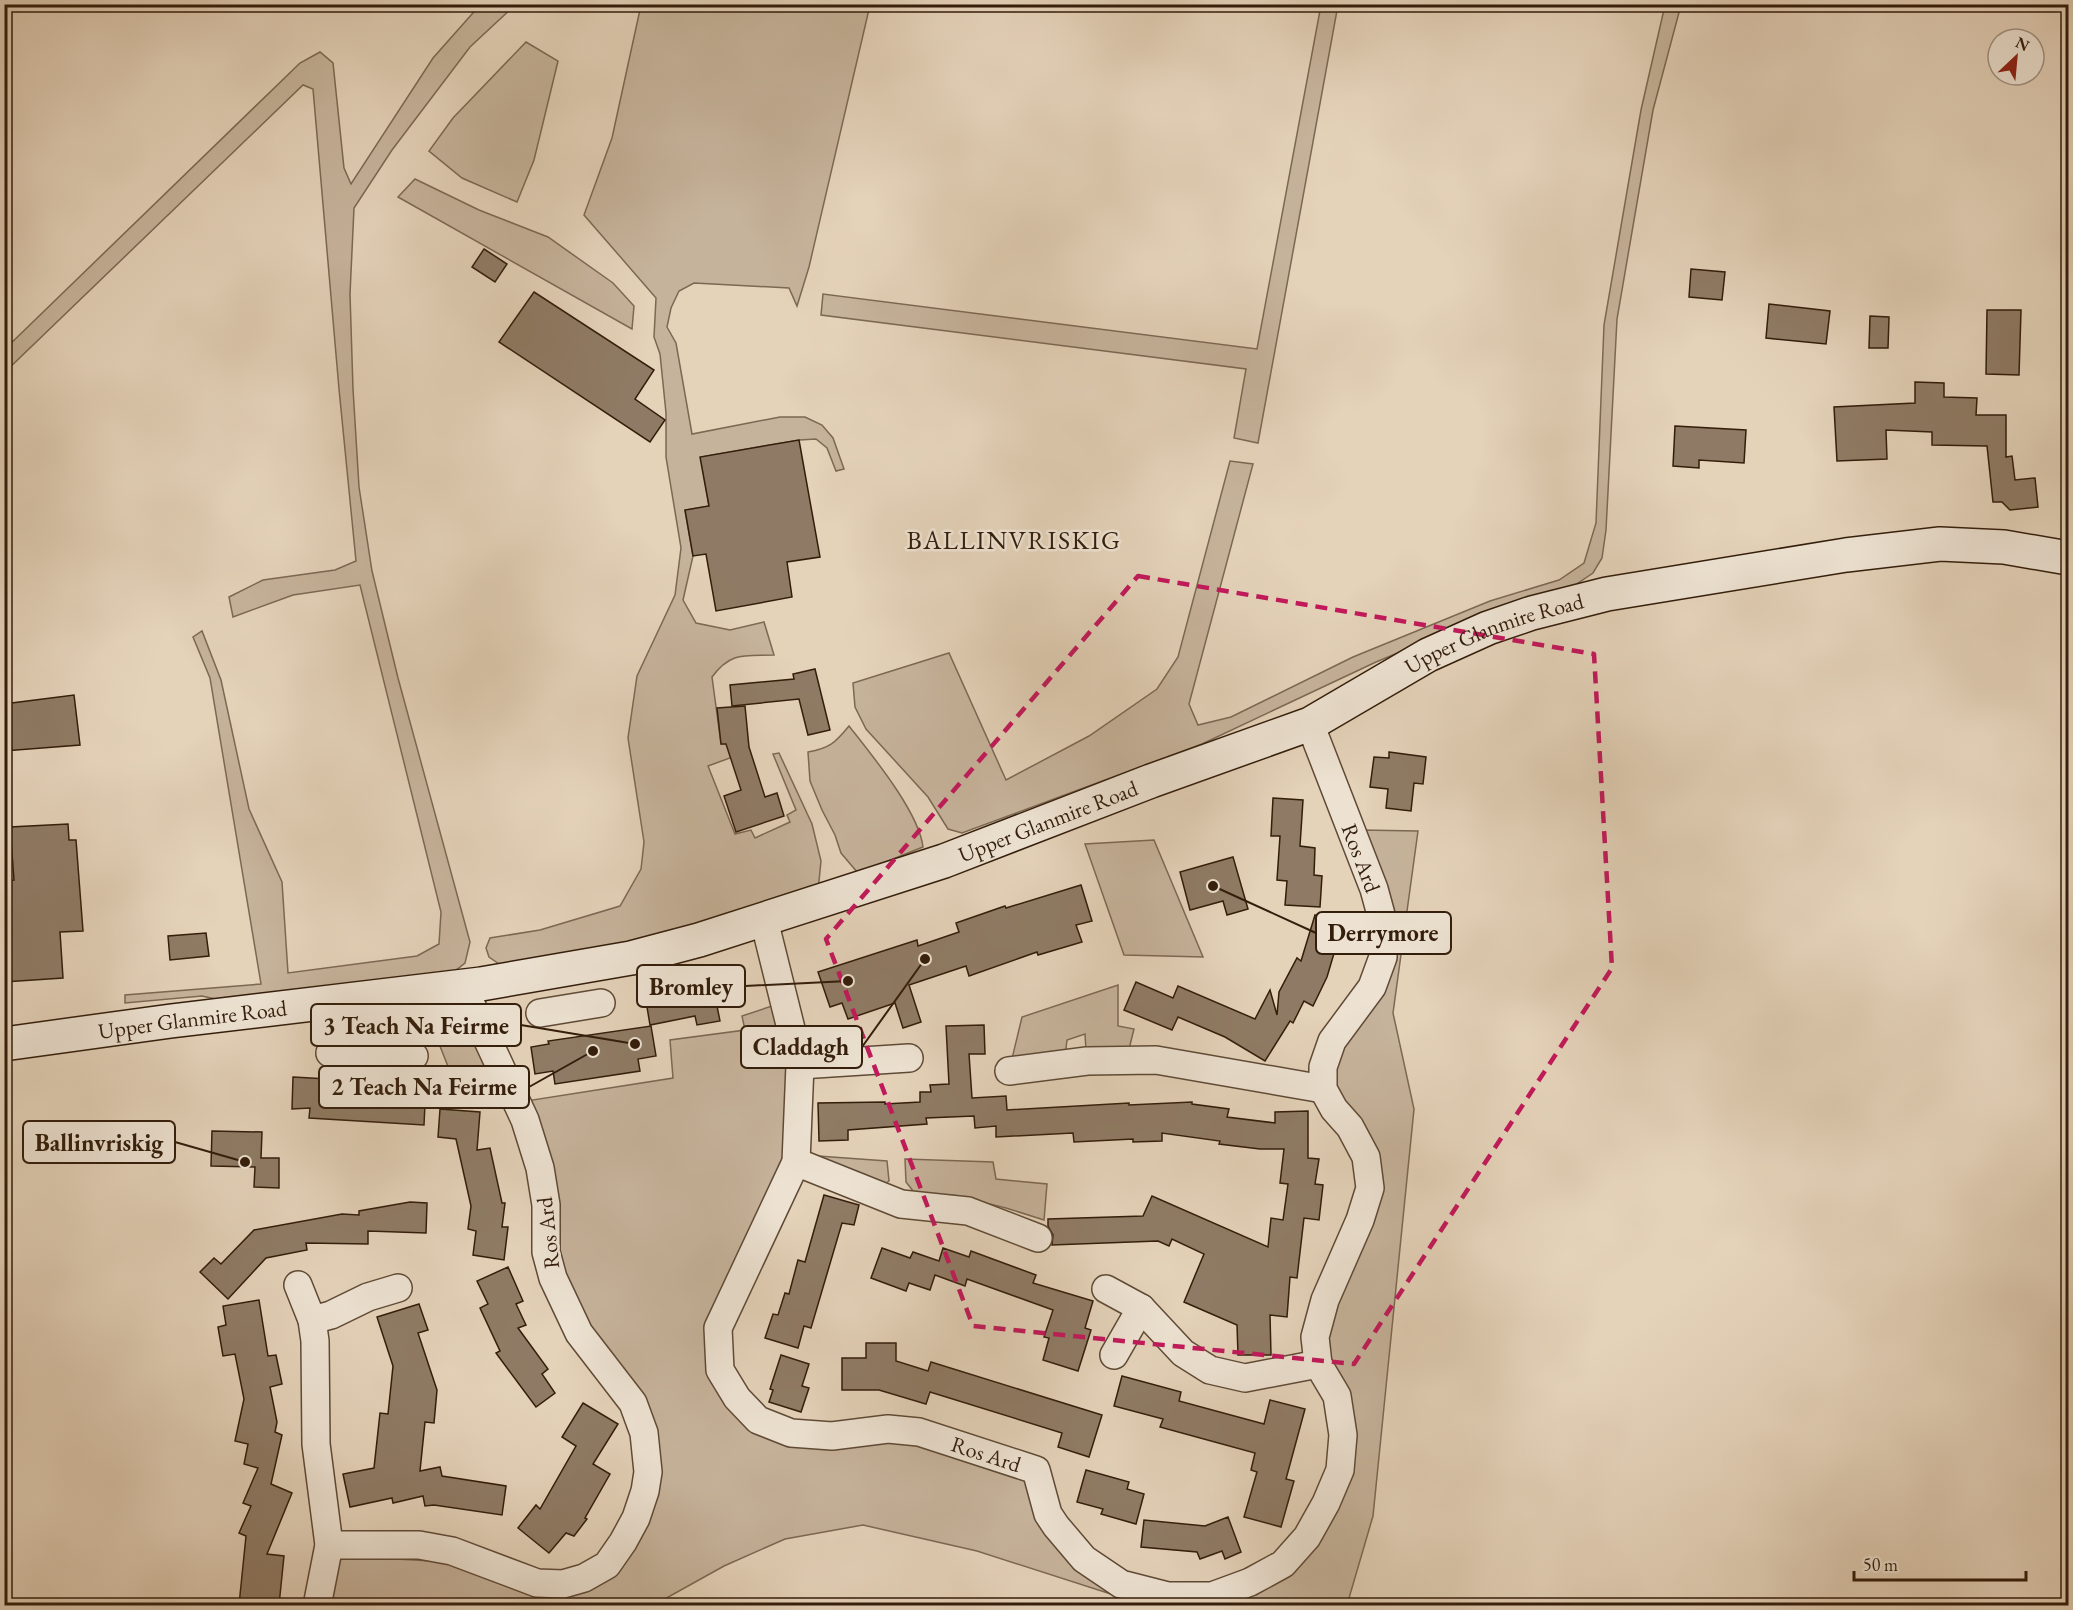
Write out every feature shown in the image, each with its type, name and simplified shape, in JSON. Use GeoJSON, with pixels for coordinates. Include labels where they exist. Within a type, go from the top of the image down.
{"type":"FeatureCollection","features":[{"type":"Feature","properties":{"kind":"main road","name":"Upper Glanmire Road"},"geometry":{"type":"LineString","coordinates":[[4,1044],[171,1021],[463,987],[569,970],[643,955],[699,940],[944,861],[1151,781],[1310,724],[1428,655],[1488,628],[1532,613],[1607,594],[1846,555],[1940,544],[2004,547],[2068,558]]}},
{"type":"Feature","properties":{"kind":"street","name":"Ros Ard"},"geometry":{"type":"LineString","coordinates":[[764,920],[800,1065],[796,1162],[718,1328],[720,1370],[736,1398],[758,1420],[790,1433],[832,1436],[888,1429],[919,1432],[1036,1470],[1048,1514],[1056,1526],[1084,1559],[1121,1584],[1168,1596],[1212,1596],[1251,1582],[1283,1564],[1307,1537],[1326,1503],[1340,1470],[1343,1436],[1337,1396],[1318,1364],[1315,1337],[1325,1300],[1360,1220],[1370,1188],[1366,1157],[1350,1127],[1334,1109],[1323,1089],[1323,1068],[1332,1041],[1372,987],[1383,957],[1383,922],[1374,889],[1310,724]]}},
{"type":"Feature","properties":{"kind":"street"},"geometry":{"type":"LineString","coordinates":[[569,970],[573,1008]]}},
{"type":"Feature","properties":{"kind":"street","name":"Ros Ard"},"geometry":{"type":"LineString","coordinates":[[329,1545],[419,1545],[452,1551],[537,1583],[563,1584],[584,1578],[607,1565],[636,1518],[645,1491],[648,1472],[644,1433],[633,1403],[579,1333],[553,1278],[546,1252],[546,1205],[540,1168],[525,1120],[463,987]]}},
{"type":"Feature","properties":{"kind":"street"},"geometry":{"type":"LineString","coordinates":[[374,1055],[376,998]]}},
{"type":"Feature","properties":{"kind":"street"},"geometry":{"type":"LineString","coordinates":[[540,1013],[601,1003]]}},
{"type":"Feature","properties":{"kind":"street"},"geometry":{"type":"LineString","coordinates":[[330,1053],[414,1056]]}},
{"type":"Feature","properties":{"kind":"street"},"geometry":{"type":"LineString","coordinates":[[800,1065],[909,1058]]}},
{"type":"Feature","properties":{"kind":"street"},"geometry":{"type":"LineString","coordinates":[[1009,1071],[1087,1061],[1156,1060],[1323,1089]]}},
{"type":"Feature","properties":{"kind":"street"},"geometry":{"type":"LineString","coordinates":[[796,1162],[902,1204],[968,1211],[1038,1238]]}},
{"type":"Feature","properties":{"kind":"street"},"geometry":{"type":"LineString","coordinates":[[298,1285],[312,1320],[315,1341],[316,1444],[329,1545],[317,1605]]}},
{"type":"Feature","properties":{"kind":"street"},"geometry":{"type":"LineString","coordinates":[[312,1320],[331,1315],[368,1297],[398,1288]]}},
{"type":"Feature","properties":{"kind":"street"},"geometry":{"type":"LineString","coordinates":[[1106,1289],[1141,1308],[1183,1353],[1210,1370],[1245,1378],[1318,1364]]}},
{"type":"Feature","properties":{"kind":"street"},"geometry":{"type":"LineString","coordinates":[[1114,1355],[1141,1308]]}},
{"type":"Feature","properties":{"kind":"highlighted area"},"geometry":{"type":"Polygon","coordinates":[[[1138,576],[1594,654],[1612,968],[1354,1364],[973,1326],[826,939],[1138,576]]]}},
{"type":"Feature","properties":{"kind":"shaded area"},"geometry":{"type":"Polygon","coordinates":[[[480,5],[515,5],[470,47],[392,150],[354,208],[350,294],[359,487],[372,571],[398,678],[470,942],[465,963],[451,974],[220,1000],[202,996],[125,1003],[125,995],[261,984],[210,678],[193,637],[202,631],[221,680],[249,809],[282,882],[288,973],[417,956],[439,944],[441,912],[360,585],[293,595],[233,617],[229,597],[263,580],[335,570],[356,561],[313,89],[303,85],[5,372],[5,349],[300,63],[320,52],[333,63],[344,168],[351,184],[433,58],[480,5]]]}},
{"type":"Feature","properties":{"kind":"shaded area"},"geometry":{"type":"Polygon","coordinates":[[[641,5],[870,5],[809,267],[797,306],[789,288],[694,283],[679,291],[671,308],[667,327],[676,343],[692,434],[780,417],[805,417],[822,425],[833,438],[844,469],[836,471],[827,448],[816,439],[701,457],[709,506],[685,510],[693,556],[683,600],[696,623],[730,630],[764,622],[774,655],[732,659],[712,677],[721,744],[748,742],[749,751],[708,766],[735,834],[751,830],[755,838],[790,822],[787,815],[796,810],[773,754],[779,753],[812,824],[821,861],[818,891],[608,948],[502,966],[489,957],[486,948],[490,938],[540,930],[620,906],[641,869],[644,842],[628,738],[637,676],[675,595],[681,548],[666,457],[666,413],[660,354],[654,337],[656,298],[584,215],[612,138],[641,5]]]}},
{"type":"Feature","properties":{"kind":"shaded area"},"geometry":{"type":"Polygon","coordinates":[[[1321,5],[1338,5],[1258,443],[1234,438],[1246,369],[821,315],[823,294],[1257,349],[1321,5]]]}},
{"type":"Feature","properties":{"kind":"shaded area"},"geometry":{"type":"Polygon","coordinates":[[[1665,5],[1681,5],[1653,110],[1617,319],[1606,530],[1602,558],[1593,573],[1569,589],[1508,607],[1376,662],[1202,744],[962,833],[948,829],[928,797],[866,729],[855,707],[853,683],[949,653],[1006,780],[1089,736],[1157,689],[1178,657],[1230,461],[1253,464],[1189,704],[1198,725],[1231,717],[1353,657],[1490,601],[1559,580],[1584,563],[1596,523],[1604,325],[1641,110],[1665,5]]]}},
{"type":"Feature","properties":{"kind":"shaded area"},"geometry":{"type":"Polygon","coordinates":[[[526,42],[558,61],[534,160],[517,202],[462,178],[429,151],[453,118],[526,42]]]}},
{"type":"Feature","properties":{"kind":"shaded area"},"geometry":{"type":"Polygon","coordinates":[[[415,179],[479,210],[548,237],[613,283],[634,306],[632,329],[398,197],[415,179]]]}},
{"type":"Feature","properties":{"kind":"shaded area"},"geometry":{"type":"Polygon","coordinates":[[[849,726],[904,801],[920,833],[923,847],[858,873],[841,853],[810,781],[808,752],[831,744],[849,726]]]}},
{"type":"Feature","properties":{"kind":"shaded area"},"geometry":{"type":"Polygon","coordinates":[[[1360,830],[1418,831],[1393,1013],[1414,1109],[1373,1516],[1347,1605],[1145,1605],[977,1551],[863,1525],[785,1539],[724,1566],[654,1605],[329,1606],[338,1556],[452,1562],[574,1593],[656,1478],[564,1287],[526,1101],[673,1078],[670,1040],[745,1030],[742,1016],[778,1004],[790,1071],[786,1165],[709,1336],[750,1421],[919,1432],[1036,1470],[1056,1526],[1121,1584],[1212,1596],[1283,1564],[1341,1457],[1320,1368],[1369,1191],[1331,1067],[1389,958],[1360,830]]]}},
{"type":"Feature","properties":{"kind":"shaded area"},"geometry":{"type":"Polygon","coordinates":[[[1154,840],[1203,957],[1124,955],[1085,844],[1154,840]]]}},
{"type":"Feature","properties":{"kind":"shaded area"},"geometry":{"type":"Polygon","coordinates":[[[1118,985],[1118,1026],[1134,1029],[1126,1061],[1086,1050],[1085,1034],[1067,1040],[1064,1064],[1009,1071],[1022,1017],[1118,985]]]}},
{"type":"Feature","properties":{"kind":"shaded area"},"geometry":{"type":"Polygon","coordinates":[[[466,1010],[509,1099],[457,1089],[428,1016],[466,1010]]]}},
{"type":"Feature","properties":{"kind":"shaded area"},"geometry":{"type":"Polygon","coordinates":[[[818,1156],[887,1161],[889,1181],[877,1189],[818,1164],[818,1156]]]}},
{"type":"Feature","properties":{"kind":"shaded area"},"geometry":{"type":"Polygon","coordinates":[[[905,1159],[993,1162],[996,1179],[1047,1184],[1044,1220],[953,1195],[948,1203],[921,1201],[906,1182],[905,1159]]]}},
{"type":"Feature","properties":{"kind":"building"},"geometry":{"type":"Polygon","coordinates":[[[484,249],[507,264],[495,282],[472,267],[484,249]]]}},
{"type":"Feature","properties":{"kind":"building"},"geometry":{"type":"Polygon","coordinates":[[[1691,269],[1725,272],[1722,300],[1689,297],[1691,269]]]}},
{"type":"Feature","properties":{"kind":"building"},"geometry":{"type":"Polygon","coordinates":[[[534,292],[654,370],[635,399],[665,420],[650,442],[499,342],[534,292]]]}},
{"type":"Feature","properties":{"kind":"building"},"geometry":{"type":"Polygon","coordinates":[[[1769,304],[1830,311],[1826,344],[1766,338],[1769,304]]]}},
{"type":"Feature","properties":{"kind":"building"},"geometry":{"type":"Polygon","coordinates":[[[1987,310],[2021,310],[2019,375],[1986,374],[1987,310]]]}},
{"type":"Feature","properties":{"kind":"building"},"geometry":{"type":"Polygon","coordinates":[[[1870,316],[1889,317],[1888,348],[1869,348],[1870,316]]]}},
{"type":"Feature","properties":{"kind":"building"},"geometry":{"type":"Polygon","coordinates":[[[1915,382],[1944,383],[1944,397],[1977,398],[1976,415],[2006,415],[2006,457],[2012,456],[2015,480],[2035,478],[2038,507],[2010,510],[2002,502],[1993,502],[1987,446],[1932,445],[1932,432],[1886,430],[1887,459],[1837,461],[1834,407],[1915,403],[1915,382]]]}},
{"type":"Feature","properties":{"kind":"building"},"geometry":{"type":"Polygon","coordinates":[[[1675,426],[1746,430],[1744,463],[1699,460],[1699,468],[1673,466],[1675,426]]]}},
{"type":"Feature","properties":{"kind":"building"},"geometry":{"type":"Polygon","coordinates":[[[799,440],[820,557],[787,562],[792,597],[716,611],[706,554],[693,556],[685,510],[709,506],[700,457],[799,440]]]}},
{"type":"Feature","properties":{"kind":"building"},"geometry":{"type":"Polygon","coordinates":[[[815,669],[830,730],[808,735],[799,699],[732,706],[730,685],[794,679],[793,674],[815,669]]]}},
{"type":"Feature","properties":{"kind":"building"},"geometry":{"type":"Polygon","coordinates":[[[74,695],[80,745],[4,751],[4,704],[74,695]]]}},
{"type":"Feature","properties":{"kind":"building"},"geometry":{"type":"Polygon","coordinates":[[[745,706],[749,747],[765,797],[777,793],[784,816],[736,832],[724,796],[741,790],[726,744],[721,744],[717,708],[745,706]]]}},
{"type":"Feature","properties":{"kind":"building"},"geometry":{"type":"Polygon","coordinates":[[[1389,752],[1426,757],[1423,784],[1414,783],[1411,811],[1386,808],[1388,789],[1370,787],[1374,757],[1389,758],[1389,752]]]}},
{"type":"Feature","properties":{"kind":"building"},"geometry":{"type":"Polygon","coordinates":[[[1273,798],[1303,800],[1300,846],[1315,848],[1314,875],[1322,876],[1320,907],[1285,905],[1287,881],[1277,880],[1280,836],[1271,836],[1273,798]]]}},
{"type":"Feature","properties":{"kind":"building"},"geometry":{"type":"Polygon","coordinates":[[[68,824],[69,840],[76,840],[83,931],[60,932],[63,978],[4,982],[4,881],[14,880],[10,827],[68,824]]]}},
{"type":"Feature","properties":{"kind":"building"},"geometry":{"type":"Polygon","coordinates":[[[1233,857],[1248,909],[1227,915],[1223,901],[1190,910],[1180,872],[1233,857]]]}},
{"type":"Feature","properties":{"kind":"building"},"geometry":{"type":"Polygon","coordinates":[[[1081,885],[1092,921],[1076,925],[1082,942],[1038,955],[1037,952],[969,976],[966,966],[909,985],[921,1022],[903,1028],[895,1003],[848,1019],[842,1003],[830,1007],[818,972],[917,940],[918,946],[959,932],[956,923],[1005,906],[1006,908],[1081,885]]]}},
{"type":"Feature","properties":{"kind":"building"},"geometry":{"type":"Polygon","coordinates":[[[1315,915],[1343,923],[1327,977],[1313,1006],[1304,1001],[1293,1023],[1290,1021],[1265,1061],[1225,1037],[1178,1017],[1172,1030],[1124,1010],[1136,982],[1173,998],[1178,986],[1255,1019],[1270,990],[1277,1015],[1279,992],[1297,958],[1301,961],[1315,915]]]}},
{"type":"Feature","properties":{"kind":"building"},"geometry":{"type":"Polygon","coordinates":[[[206,933],[209,956],[170,960],[168,936],[206,933]]]}},
{"type":"Feature","properties":{"kind":"building"},"geometry":{"type":"Polygon","coordinates":[[[690,986],[691,996],[714,991],[720,1021],[697,1025],[695,1016],[650,1025],[645,995],[690,986]]]}},
{"type":"Feature","properties":{"kind":"building"},"geometry":{"type":"Polygon","coordinates":[[[984,1025],[985,1054],[969,1054],[972,1098],[1006,1096],[1007,1110],[1192,1102],[1192,1104],[1229,1109],[1227,1117],[1275,1123],[1275,1112],[1308,1111],[1308,1158],[1319,1159],[1315,1184],[1323,1185],[1319,1220],[1304,1218],[1297,1278],[1290,1277],[1287,1317],[1270,1315],[1271,1355],[1238,1355],[1237,1325],[1184,1302],[1204,1254],[1172,1239],[1169,1246],[1158,1241],[1052,1245],[1053,1235],[1048,1226],[1048,1219],[1143,1216],[1152,1196],[1268,1247],[1271,1218],[1283,1220],[1288,1184],[1280,1183],[1284,1149],[1260,1149],[1219,1144],[1220,1141],[1162,1133],[1162,1141],[1133,1142],[1133,1139],[1074,1142],[1073,1133],[996,1137],[996,1126],[975,1128],[974,1116],[926,1118],[927,1124],[848,1130],[848,1140],[819,1141],[818,1103],[920,1102],[920,1092],[931,1092],[930,1085],[949,1084],[946,1026],[984,1025]]]}},
{"type":"Feature","properties":{"kind":"building"},"geometry":{"type":"Polygon","coordinates":[[[651,1026],[656,1056],[638,1059],[640,1071],[555,1084],[553,1071],[535,1074],[531,1047],[549,1044],[548,1041],[651,1026]]]}},
{"type":"Feature","properties":{"kind":"building"},"geometry":{"type":"Polygon","coordinates":[[[293,1077],[327,1079],[325,1088],[400,1093],[400,1100],[425,1104],[424,1125],[309,1118],[310,1108],[292,1109],[293,1077]]]}},
{"type":"Feature","properties":{"kind":"building"},"geometry":{"type":"Polygon","coordinates":[[[440,1109],[480,1112],[477,1150],[490,1148],[502,1203],[505,1203],[502,1227],[508,1227],[504,1260],[473,1255],[476,1231],[468,1229],[471,1206],[456,1139],[438,1137],[440,1109]]]}},
{"type":"Feature","properties":{"kind":"building"},"geometry":{"type":"Polygon","coordinates":[[[212,1131],[262,1132],[261,1158],[279,1158],[279,1188],[254,1187],[255,1167],[211,1166],[212,1131]]]}},
{"type":"Feature","properties":{"kind":"building"},"geometry":{"type":"Polygon","coordinates":[[[824,1195],[859,1205],[854,1225],[842,1223],[811,1328],[804,1326],[798,1348],[765,1338],[773,1314],[778,1315],[785,1293],[789,1294],[798,1260],[805,1262],[824,1195]]]}},
{"type":"Feature","properties":{"kind":"building"},"geometry":{"type":"Polygon","coordinates":[[[410,1202],[427,1203],[426,1233],[368,1231],[368,1244],[306,1243],[307,1250],[266,1258],[228,1299],[200,1272],[214,1258],[221,1264],[254,1230],[342,1214],[359,1215],[359,1211],[410,1202]]]}},
{"type":"Feature","properties":{"kind":"building"},"geometry":{"type":"Polygon","coordinates":[[[882,1248],[910,1258],[913,1252],[939,1261],[943,1248],[969,1257],[971,1251],[1036,1275],[1033,1283],[1093,1301],[1085,1328],[1091,1330],[1078,1371],[1043,1360],[1049,1338],[1044,1337],[1053,1310],[967,1279],[965,1286],[935,1275],[930,1290],[909,1283],[906,1291],[871,1278],[882,1248]]]}},
{"type":"Feature","properties":{"kind":"building"},"geometry":{"type":"Polygon","coordinates":[[[508,1267],[523,1301],[516,1304],[526,1325],[518,1328],[548,1369],[542,1374],[555,1393],[536,1407],[496,1353],[500,1351],[480,1308],[488,1304],[477,1281],[508,1267]]]}},
{"type":"Feature","properties":{"kind":"building"},"geometry":{"type":"Polygon","coordinates":[[[259,1300],[268,1356],[276,1355],[282,1384],[270,1387],[277,1422],[275,1432],[282,1435],[271,1484],[292,1493],[267,1554],[284,1556],[279,1605],[239,1605],[246,1536],[239,1533],[251,1506],[243,1503],[258,1468],[244,1464],[248,1444],[235,1441],[244,1399],[235,1354],[223,1356],[218,1327],[226,1325],[223,1306],[259,1300]]]}},
{"type":"Feature","properties":{"kind":"building"},"geometry":{"type":"Polygon","coordinates":[[[419,1304],[428,1330],[418,1333],[437,1390],[434,1423],[425,1422],[420,1471],[440,1467],[442,1476],[506,1486],[502,1515],[434,1505],[425,1506],[423,1496],[393,1503],[392,1498],[350,1507],[343,1474],[374,1468],[380,1413],[388,1414],[393,1366],[377,1317],[419,1304]]]}},
{"type":"Feature","properties":{"kind":"building"},"geometry":{"type":"Polygon","coordinates":[[[866,1343],[896,1343],[896,1361],[928,1371],[931,1362],[1102,1415],[1089,1457],[1058,1447],[1062,1433],[930,1392],[926,1404],[879,1390],[842,1390],[842,1358],[866,1358],[866,1343]]]}},
{"type":"Feature","properties":{"kind":"building"},"geometry":{"type":"Polygon","coordinates":[[[781,1355],[809,1364],[802,1386],[809,1388],[801,1412],[769,1402],[773,1390],[770,1389],[781,1355]]]}},
{"type":"Feature","properties":{"kind":"building"},"geometry":{"type":"Polygon","coordinates":[[[1122,1376],[1181,1392],[1179,1401],[1264,1424],[1270,1400],[1305,1409],[1286,1479],[1294,1481],[1281,1527],[1244,1517],[1257,1472],[1251,1470],[1255,1453],[1160,1427],[1163,1419],[1114,1406],[1122,1376]]]}},
{"type":"Feature","properties":{"kind":"building"},"geometry":{"type":"Polygon","coordinates":[[[583,1403],[618,1424],[593,1464],[610,1474],[585,1518],[587,1519],[574,1536],[566,1533],[549,1553],[518,1528],[536,1505],[540,1509],[576,1446],[562,1437],[583,1403]]]}},
{"type":"Feature","properties":{"kind":"building"},"geometry":{"type":"Polygon","coordinates":[[[1086,1470],[1129,1482],[1127,1489],[1144,1494],[1136,1524],[1101,1514],[1103,1509],[1077,1502],[1086,1470]]]}},
{"type":"Feature","properties":{"kind":"building"},"geometry":{"type":"Polygon","coordinates":[[[1228,1517],[1241,1552],[1225,1559],[1222,1551],[1200,1559],[1197,1552],[1141,1547],[1144,1520],[1205,1526],[1228,1517]]]}},
{"type":"Feature","properties":{"kind":"place","name":"Derrymore"},"geometry":{"type":"Point","coordinates":[1213,886]}},
{"type":"Feature","properties":{"kind":"place","name":"Claddagh"},"geometry":{"type":"Point","coordinates":[925,959]}},
{"type":"Feature","properties":{"kind":"place","name":"Bromley"},"geometry":{"type":"Point","coordinates":[848,981]}},
{"type":"Feature","properties":{"kind":"place","name":"3 Teach Na Feirme"},"geometry":{"type":"Point","coordinates":[635,1044]}},
{"type":"Feature","properties":{"kind":"place","name":"2 Teach Na Feirme"},"geometry":{"type":"Point","coordinates":[593,1051]}},
{"type":"Feature","properties":{"kind":"place","name":"Ballinvriskig"},"geometry":{"type":"Point","coordinates":[245,1162]}},
{"type":"Feature","properties":{"kind":"district","name":"BALLINVRISKIG"},"geometry":{"type":"Point","coordinates":[1014,540]}}]}
